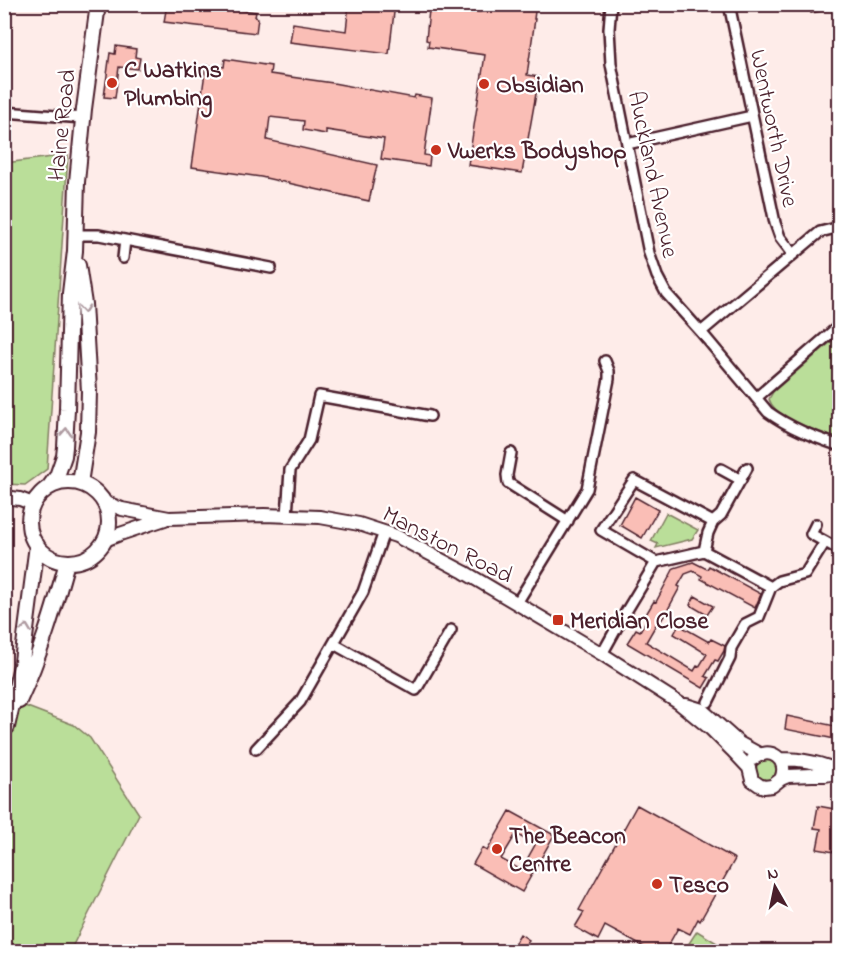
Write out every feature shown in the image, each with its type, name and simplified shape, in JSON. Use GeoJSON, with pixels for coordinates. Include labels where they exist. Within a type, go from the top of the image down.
{"type":"FeatureCollection","features":[{"type":"Feature","properties":{"kind":"main road","name":"Haine Road"},"geometry":{"type":"LineString","coordinates":[[49,487],[57,476],[65,447],[70,294],[76,235],[77,182],[98,4]]}},
{"type":"Feature","properties":{"kind":"main road","name":"Haine Road"},"geometry":{"type":"LineString","coordinates":[[75,251],[84,304],[89,381],[88,432],[80,483]]}},
{"type":"Feature","properties":{"kind":"main road"},"geometry":{"type":"LineString","coordinates":[[64,482],[80,483],[94,490],[104,502],[109,517],[105,540],[101,547],[89,556],[68,562],[50,557],[37,545],[30,532],[30,511],[33,504],[49,487],[64,482]]}},
{"type":"Feature","properties":{"kind":"main road"},"geometry":{"type":"LineString","coordinates":[[4,497],[20,499],[33,504]]}},
{"type":"Feature","properties":{"kind":"main road","name":"Manston Road"},"geometry":{"type":"LineString","coordinates":[[104,502],[122,509],[169,518],[264,515],[320,517],[340,520],[396,536],[517,603],[679,703],[714,732],[749,768],[752,780],[759,785],[772,786],[788,776],[825,775],[840,772]]}},
{"type":"Feature","properties":{"kind":"main road","name":"Manston Road"},"geometry":{"type":"LineString","coordinates":[[105,540],[169,518]]}},
{"type":"Feature","properties":{"kind":"main road"},"geometry":{"type":"LineString","coordinates":[[6,730],[22,661],[37,545]]}},
{"type":"Feature","properties":{"kind":"main road"},"geometry":{"type":"LineString","coordinates":[[6,730],[33,668],[68,562]]}},
{"type":"Feature","properties":{"kind":"main road","name":"Manston Road"},"geometry":{"type":"LineString","coordinates":[[679,703],[702,710],[739,743],[759,754],[770,753],[780,759],[829,767],[840,772]]}},
{"type":"Feature","properties":{"kind":"main road"},"geometry":{"type":"LineString","coordinates":[[749,768],[751,762],[759,754]]}},
{"type":"Feature","properties":{"kind":"main road"},"geometry":{"type":"LineString","coordinates":[[780,759],[784,769],[781,779]]}},
{"type":"Feature","properties":{"kind":"street","name":"Auckland Avenue"},"geometry":{"type":"LineString","coordinates":[[610,4],[611,64],[649,253],[657,276],[666,293],[768,412],[799,431],[840,446]]}},
{"type":"Feature","properties":{"kind":"street","name":"Wentworth Drive"},"geometry":{"type":"LineString","coordinates":[[729,4],[775,223],[780,237],[793,254]]}},
{"type":"Feature","properties":{"kind":"street"},"geometry":{"type":"LineString","coordinates":[[837,4],[840,15]]}},
{"type":"Feature","properties":{"kind":"street"},"geometry":{"type":"LineString","coordinates":[[4,112],[83,118]]}},
{"type":"Feature","properties":{"kind":"street"},"geometry":{"type":"LineString","coordinates":[[627,144],[752,116]]}},
{"type":"Feature","properties":{"kind":"street"},"geometry":{"type":"LineString","coordinates":[[701,332],[820,232],[840,227]]}},
{"type":"Feature","properties":{"kind":"street"},"geometry":{"type":"LineString","coordinates":[[76,235],[99,235],[271,268]]}},
{"type":"Feature","properties":{"kind":"street"},"geometry":{"type":"LineString","coordinates":[[123,258],[125,240]]}},
{"type":"Feature","properties":{"kind":"street"},"geometry":{"type":"LineString","coordinates":[[756,398],[840,325]]}},
{"type":"Feature","properties":{"kind":"street"},"geometry":{"type":"LineString","coordinates":[[517,603],[586,489],[609,379],[605,361]]}},
{"type":"Feature","properties":{"kind":"street"},"geometry":{"type":"LineString","coordinates":[[287,516],[291,470],[309,440],[319,396],[430,416]]}},
{"type":"Feature","properties":{"kind":"street"},"geometry":{"type":"LineString","coordinates":[[511,453],[508,483],[568,521]]}},
{"type":"Feature","properties":{"kind":"street"},"geometry":{"type":"LineString","coordinates":[[704,551],[708,532],[713,522],[721,515],[747,468]]}},
{"type":"Feature","properties":{"kind":"street"},"geometry":{"type":"LineString","coordinates":[[721,469],[741,480]]}},
{"type":"Feature","properties":{"kind":"street"},"geometry":{"type":"LineString","coordinates":[[713,522],[634,480],[601,530],[656,562],[704,551],[771,587]]}},
{"type":"Feature","properties":{"kind":"street"},"geometry":{"type":"LineString","coordinates":[[816,524],[811,534],[840,550]]}},
{"type":"Feature","properties":{"kind":"street"},"geometry":{"type":"LineString","coordinates":[[256,749],[300,702],[363,592],[384,532]]}},
{"type":"Feature","properties":{"kind":"street"},"geometry":{"type":"LineString","coordinates":[[708,702],[730,658],[731,648],[745,624],[759,617],[771,587],[779,581],[805,574],[825,542]]}},
{"type":"Feature","properties":{"kind":"street"},"geometry":{"type":"LineString","coordinates":[[602,654],[656,562]]}},
{"type":"Feature","properties":{"kind":"street"},"geometry":{"type":"LineString","coordinates":[[334,644],[416,690],[452,630]]}},
{"type":"Feature","properties":{"kind":"green space"},"geometry":{"type":"Polygon","coordinates":[[[68,155],[47,469],[25,485],[5,484],[5,163],[68,155]]]}},
{"type":"Feature","properties":{"kind":"green space"},"geometry":{"type":"Polygon","coordinates":[[[839,335],[839,439],[789,419],[773,406],[769,399],[773,392],[839,335]]]}},
{"type":"Feature","properties":{"kind":"green space"},"geometry":{"type":"Polygon","coordinates":[[[666,513],[698,530],[692,539],[656,548],[658,544],[651,541],[666,513]]]}},
{"type":"Feature","properties":{"kind":"green space"},"geometry":{"type":"Polygon","coordinates":[[[4,698],[74,725],[90,738],[139,814],[70,951],[5,951],[4,698]]]}},
{"type":"Feature","properties":{"kind":"green space"},"geometry":{"type":"Polygon","coordinates":[[[766,760],[773,763],[776,770],[773,777],[766,780],[759,777],[756,770],[759,763],[766,760]]]}},
{"type":"Feature","properties":{"kind":"green space"},"geometry":{"type":"Polygon","coordinates":[[[697,931],[730,951],[684,951],[697,931]]]}},
{"type":"Feature","properties":{"kind":"building"},"geometry":{"type":"Polygon","coordinates":[[[167,4],[192,4],[256,12],[255,17],[258,18],[256,33],[164,22],[167,4]]]}},
{"type":"Feature","properties":{"kind":"building"},"geometry":{"type":"Polygon","coordinates":[[[349,4],[395,4],[389,54],[290,42],[293,23],[346,31],[349,4]]]}},
{"type":"Feature","properties":{"kind":"building"},"geometry":{"type":"Polygon","coordinates":[[[481,4],[536,4],[527,75],[539,77],[522,173],[468,165],[485,55],[428,47],[429,41],[426,40],[429,10],[432,11],[433,5],[480,12],[481,4]]]}},
{"type":"Feature","properties":{"kind":"building"},"geometry":{"type":"Polygon","coordinates":[[[809,4],[830,4],[831,9],[811,13],[809,4]]]}},
{"type":"Feature","properties":{"kind":"building","name":"C Watkins Plumbing"},"geometry":{"type":"Polygon","coordinates":[[[116,46],[136,49],[135,57],[140,58],[138,69],[119,67],[115,98],[104,97],[110,53],[115,54],[116,46]]]}},
{"type":"Feature","properties":{"kind":"building"},"geometry":{"type":"Polygon","coordinates":[[[225,59],[271,66],[270,74],[414,98],[415,95],[432,98],[424,155],[430,156],[429,166],[381,159],[384,139],[326,130],[326,134],[303,130],[304,121],[270,117],[267,140],[377,165],[369,201],[261,177],[192,167],[206,65],[224,67],[225,59]]]}},
{"type":"Feature","properties":{"kind":"building"},"geometry":{"type":"Polygon","coordinates":[[[635,497],[658,510],[642,538],[620,525],[635,497]]]}},
{"type":"Feature","properties":{"kind":"building"},"geometry":{"type":"Polygon","coordinates":[[[693,562],[707,569],[709,566],[761,594],[755,608],[701,579],[702,576],[693,571],[685,574],[667,611],[646,642],[694,671],[707,654],[674,634],[679,625],[709,642],[711,639],[725,646],[718,661],[715,660],[705,676],[709,678],[703,688],[627,643],[636,629],[640,631],[648,617],[645,616],[654,601],[656,602],[674,568],[693,562]]]}},
{"type":"Feature","properties":{"kind":"building"},"geometry":{"type":"Polygon","coordinates":[[[695,596],[713,606],[707,615],[690,605],[695,596]]]}},
{"type":"Feature","properties":{"kind":"building"},"geometry":{"type":"Polygon","coordinates":[[[787,716],[840,727],[840,740],[785,729],[787,716]]]}},
{"type":"Feature","properties":{"kind":"building","name":"Tesco"},"geometry":{"type":"Polygon","coordinates":[[[637,805],[735,859],[700,921],[698,919],[690,934],[678,928],[665,951],[651,951],[605,926],[598,940],[575,927],[584,912],[579,910],[637,805]]]}},
{"type":"Feature","properties":{"kind":"building"},"geometry":{"type":"Polygon","coordinates":[[[818,806],[840,810],[840,853],[817,849],[821,829],[814,828],[818,806]]]}},
{"type":"Feature","properties":{"kind":"building","name":"The Beacon Centre"},"geometry":{"type":"Polygon","coordinates":[[[510,811],[554,835],[522,892],[473,864],[482,848],[487,851],[510,811]],[[516,834],[501,859],[521,870],[535,845],[516,834]]]}},
{"type":"Feature","properties":{"kind":"building"},"geometry":{"type":"Polygon","coordinates":[[[520,934],[529,940],[521,951],[510,951],[520,934]]]}},
{"type":"Feature","properties":{"kind":"place","name":"C Watkins Plumbing"},"geometry":{"type":"Point","coordinates":[112,83]}},
{"type":"Feature","properties":{"kind":"place","name":"Obsidian"},"geometry":{"type":"Point","coordinates":[484,84]}},
{"type":"Feature","properties":{"kind":"place","name":"Vwerks Bodyshop"},"geometry":{"type":"Point","coordinates":[436,150]}},
{"type":"Feature","properties":{"kind":"place","name":"Meridian Close"},"geometry":{"type":"Point","coordinates":[558,620]}},
{"type":"Feature","properties":{"kind":"place","name":"The Beacon Centre"},"geometry":{"type":"Point","coordinates":[497,849]}},
{"type":"Feature","properties":{"kind":"place","name":"Tesco"},"geometry":{"type":"Point","coordinates":[657,884]}}]}
